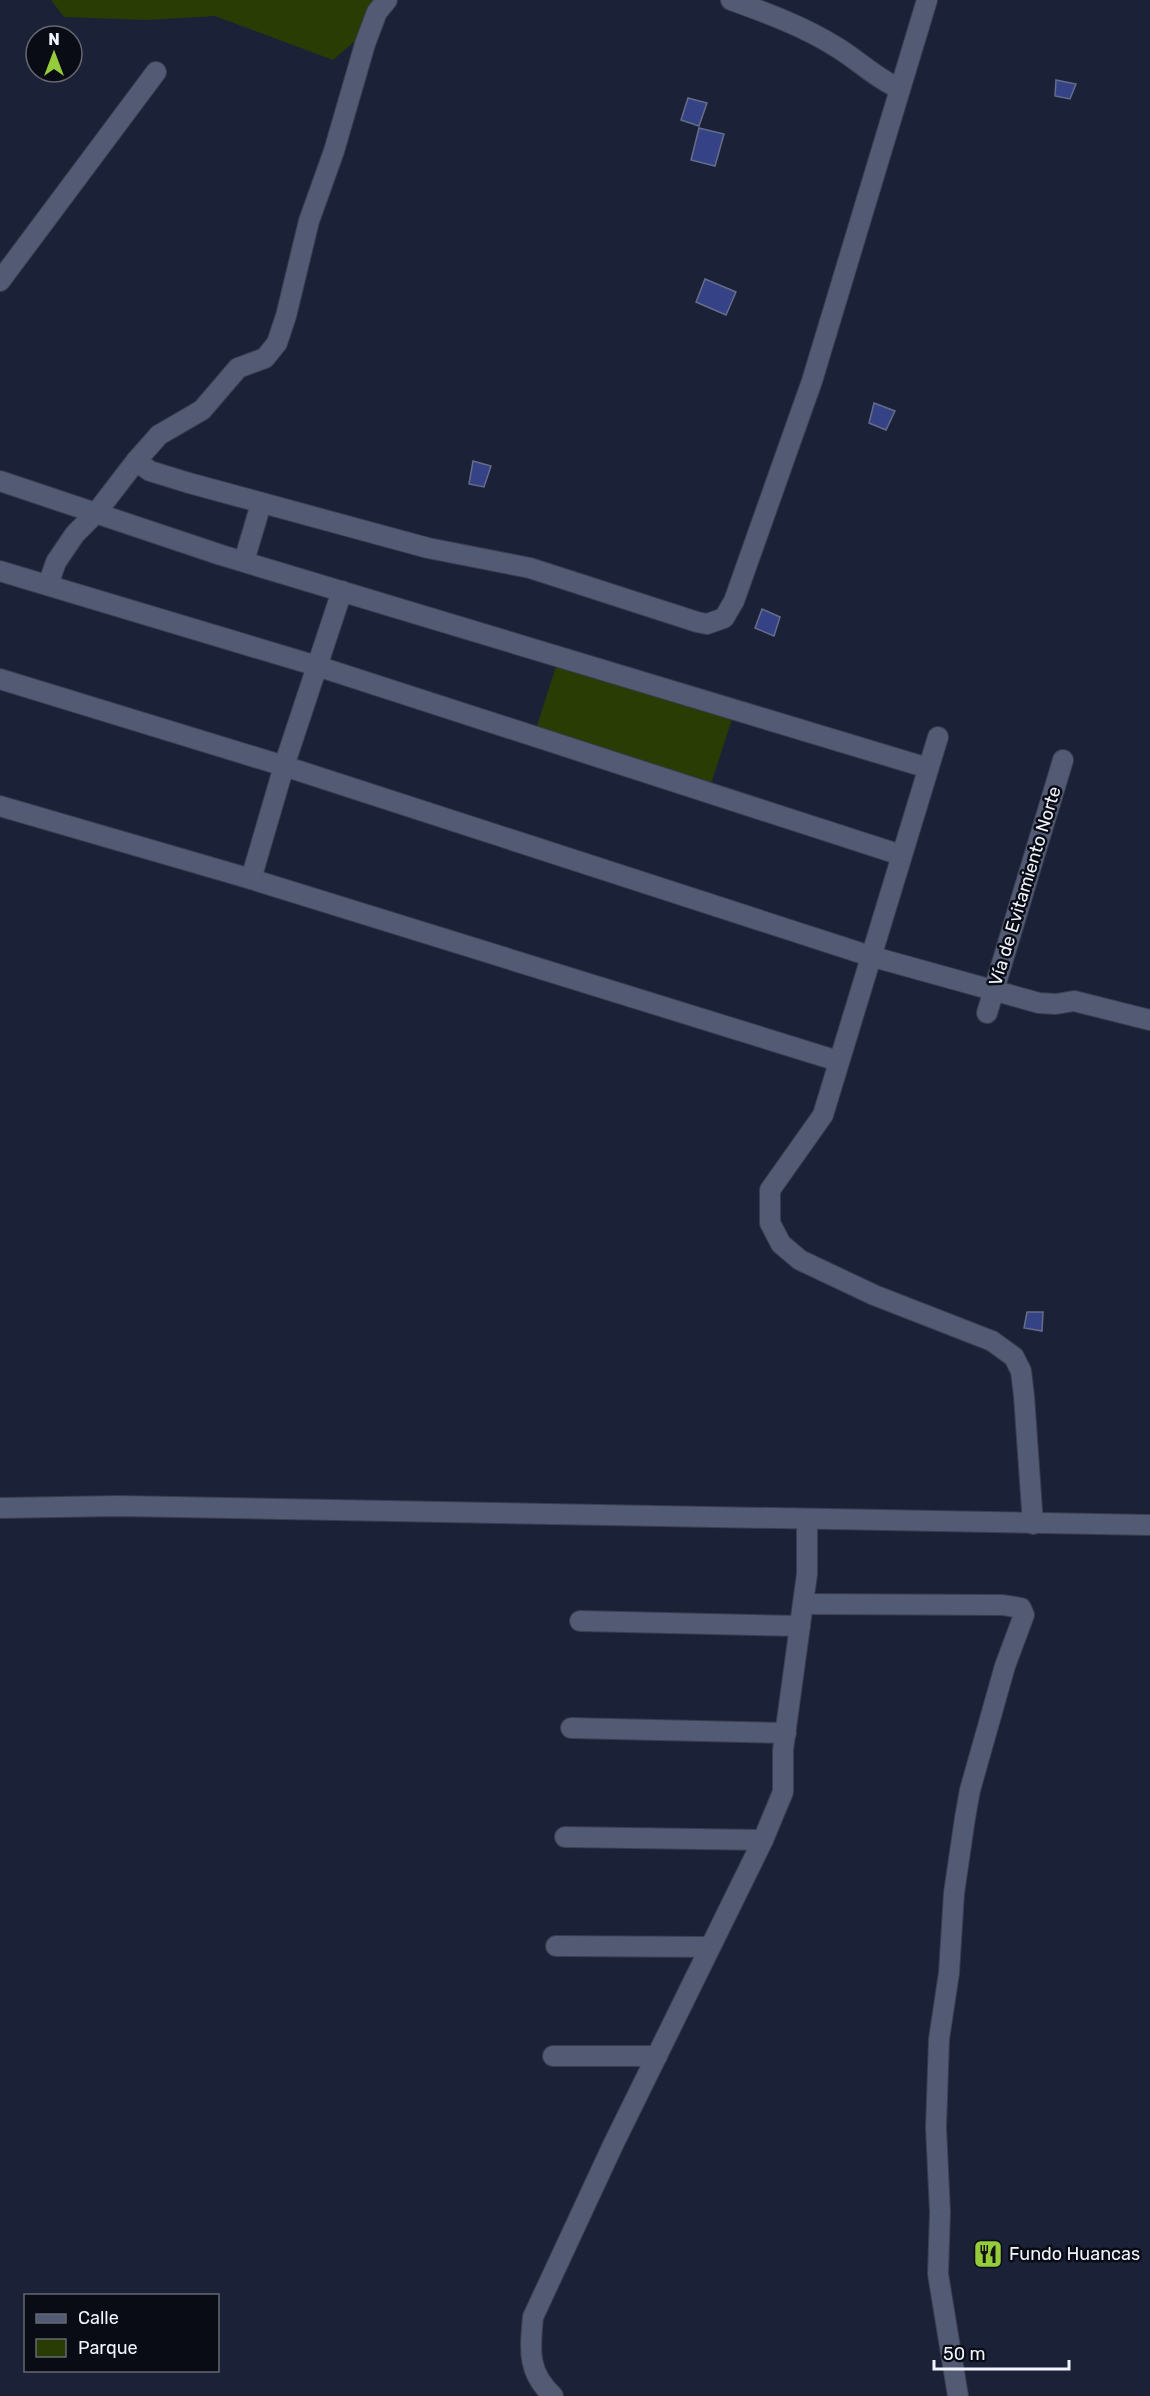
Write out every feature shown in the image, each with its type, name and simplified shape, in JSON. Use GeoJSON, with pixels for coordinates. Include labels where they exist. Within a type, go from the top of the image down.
{"type":"FeatureCollection","features":[{"type":"Feature","properties":{"kind":"street"},"geometry":{"type":"LineString","coordinates":[[48,585],[56,562],[75,534],[96,513],[159,435],[201,410],[238,368],[265,358],[277,344],[309,221],[333,152],[365,44],[377,12],[387,0]]}},
{"type":"Feature","properties":{"kind":"street"},"geometry":{"type":"LineString","coordinates":[[731,0],[769,14],[836,46],[885,82],[900,89]]}},
{"type":"Feature","properties":{"kind":"street"},"geometry":{"type":"LineString","coordinates":[[136,461],[150,471],[189,483],[428,548],[530,568],[697,622],[707,624],[724,618],[734,601],[812,381],[927,0]]}},
{"type":"Feature","properties":{"kind":"street"},"geometry":{"type":"LineString","coordinates":[[0,281],[156,72]]}},
{"type":"Feature","properties":{"kind":"street"},"geometry":{"type":"LineString","coordinates":[[0,481],[244,561],[928,768]]}},
{"type":"Feature","properties":{"kind":"street"},"geometry":{"type":"LineString","coordinates":[[244,561],[258,514]]}},
{"type":"Feature","properties":{"kind":"street"},"geometry":{"type":"LineString","coordinates":[[0,571],[317,666],[901,855]]}},
{"type":"Feature","properties":{"kind":"street"},"geometry":{"type":"LineString","coordinates":[[250,879],[284,766],[342,591]]}},
{"type":"Feature","properties":{"kind":"street"},"geometry":{"type":"LineString","coordinates":[[0,679],[284,766],[870,956],[1039,1003],[1056,1004],[1074,1001],[1148,1022]]}},
{"type":"Feature","properties":{"kind":"street"},"geometry":{"type":"LineString","coordinates":[[938,738],[823,1115],[770,1190],[770,1223],[781,1244],[800,1260],[874,1295],[992,1341],[1014,1357],[1021,1371],[1024,1396],[1033,1524]]}},
{"type":"Feature","properties":{"kind":"street","name":"Vía de Evitamiento Norte"},"geometry":{"type":"LineString","coordinates":[[987,1013],[1063,760]]}},
{"type":"Feature","properties":{"kind":"street"},"geometry":{"type":"LineString","coordinates":[[0,806],[250,879],[838,1061]]}},
{"type":"Feature","properties":{"kind":"street"},"geometry":{"type":"LineString","coordinates":[[0,1508],[119,1506],[1150,1526]]}},
{"type":"Feature","properties":{"kind":"street"},"geometry":{"type":"LineString","coordinates":[[554,2396],[541,2385],[532,2368],[533,2317],[657,2055],[763,1840],[783,1792],[783,1750],[807,1574],[807,1520]]}},
{"type":"Feature","properties":{"kind":"street"},"geometry":{"type":"LineString","coordinates":[[803,1604],[1003,1605],[1022,1608],[1024,1615],[1005,1666],[968,1799],[954,1893],[949,1973],[939,2039],[936,2128],[940,2212],[938,2274],[958,2396]]}},
{"type":"Feature","properties":{"kind":"street"},"geometry":{"type":"LineString","coordinates":[[580,1621],[800,1626]]}},
{"type":"Feature","properties":{"kind":"street"},"geometry":{"type":"LineString","coordinates":[[571,1728],[786,1733]]}},
{"type":"Feature","properties":{"kind":"street"},"geometry":{"type":"LineString","coordinates":[[565,1837],[763,1840]]}},
{"type":"Feature","properties":{"kind":"street"},"geometry":{"type":"LineString","coordinates":[[556,1946],[710,1947]]}},
{"type":"Feature","properties":{"kind":"street"},"geometry":{"type":"LineString","coordinates":[[553,2056],[657,2055]]}},
{"type":"Feature","properties":{"kind":"green space"},"geometry":{"type":"Polygon","coordinates":[[[51,0],[397,0],[389,12],[333,60],[215,16],[146,20],[64,17],[51,0]]]}},
{"type":"Feature","properties":{"kind":"green space"},"geometry":{"type":"Polygon","coordinates":[[[557,663],[733,716],[710,787],[535,732],[557,663]]]}},
{"type":"Feature","properties":{"kind":"building"},"geometry":{"type":"Polygon","coordinates":[[[1056,80],[1076,84],[1070,99],[1055,96],[1056,80]]]}},
{"type":"Feature","properties":{"kind":"building"},"geometry":{"type":"Polygon","coordinates":[[[688,98],[707,103],[699,126],[681,120],[688,98]]]}},
{"type":"Feature","properties":{"kind":"building"},"geometry":{"type":"Polygon","coordinates":[[[699,128],[724,134],[715,166],[691,160],[699,128]]]}},
{"type":"Feature","properties":{"kind":"building"},"geometry":{"type":"Polygon","coordinates":[[[705,279],[736,292],[726,315],[696,302],[705,279]]]}},
{"type":"Feature","properties":{"kind":"building"},"geometry":{"type":"Polygon","coordinates":[[[874,403],[895,411],[886,430],[869,423],[874,403]]]}},
{"type":"Feature","properties":{"kind":"building"},"geometry":{"type":"Polygon","coordinates":[[[473,461],[491,466],[484,487],[469,484],[473,461]]]}},
{"type":"Feature","properties":{"kind":"building"},"geometry":{"type":"Polygon","coordinates":[[[762,609],[780,617],[774,636],[755,628],[762,609]]]}},
{"type":"Feature","properties":{"kind":"building"},"geometry":{"type":"Polygon","coordinates":[[[1027,1312],[1043,1312],[1042,1331],[1024,1328],[1027,1312]]]}},
{"type":"Feature","properties":{"kind":"place","name":"Fundo Huancas"},"geometry":{"type":"Point","coordinates":[988,2254]}}]}
